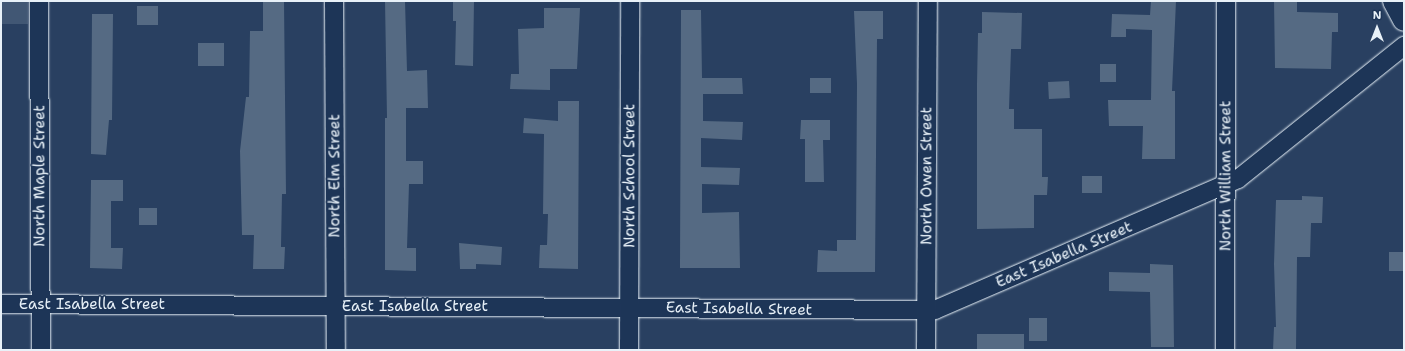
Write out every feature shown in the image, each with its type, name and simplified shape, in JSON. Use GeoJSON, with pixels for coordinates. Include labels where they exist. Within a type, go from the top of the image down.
{"type":"FeatureCollection","features":[{"type":"Feature","properties":{"kind":"main road"},"geometry":{"type":"LineString","coordinates":[[1394,1],[1404,20]]}},
{"type":"Feature","properties":{"kind":"street","name":"North Maple Street"},"geometry":{"type":"LineString","coordinates":[[39,1],[41,350]]}},
{"type":"Feature","properties":{"kind":"street","name":"North Elm Street"},"geometry":{"type":"LineString","coordinates":[[334,1],[336,350]]}},
{"type":"Feature","properties":{"kind":"street","name":"North School Street"},"geometry":{"type":"LineString","coordinates":[[629,350],[630,1]]}},
{"type":"Feature","properties":{"kind":"street","name":"North Owen Street"},"geometry":{"type":"LineString","coordinates":[[926,350],[928,1]]}},
{"type":"Feature","properties":{"kind":"street","name":"North William Street"},"geometry":{"type":"LineString","coordinates":[[1225,350],[1226,1]]}},
{"type":"Feature","properties":{"kind":"street","name":"East Isabella Street"},"geometry":{"type":"LineString","coordinates":[[1,304],[926,311],[941,308],[1226,185],[1256,167],[1404,46]]}},
{"type":"Feature","properties":{"kind":"shaded area"},"geometry":{"type":"Polygon","coordinates":[[[1,1],[28,1],[28,24],[1,24],[1,1]]]}},
{"type":"Feature","properties":{"kind":"building"},"geometry":{"type":"Polygon","coordinates":[[[263,1],[284,1],[286,194],[282,194],[281,247],[285,247],[284,269],[253,269],[254,235],[242,235],[240,151],[246,97],[249,97],[250,31],[263,31],[263,1]]]}},
{"type":"Feature","properties":{"kind":"building"},"geometry":{"type":"Polygon","coordinates":[[[385,1],[405,1],[407,71],[427,70],[428,108],[406,108],[406,161],[423,161],[423,184],[409,184],[407,248],[416,248],[416,271],[385,270],[385,118],[387,118],[385,1]]]}},
{"type":"Feature","properties":{"kind":"building"},"geometry":{"type":"Polygon","coordinates":[[[453,1],[474,1],[473,66],[455,65],[456,21],[453,21],[453,1]]]}},
{"type":"Feature","properties":{"kind":"building"},"geometry":{"type":"Polygon","coordinates":[[[1151,1],[1176,1],[1172,91],[1175,91],[1175,159],[1142,159],[1143,126],[1109,126],[1108,100],[1151,100],[1152,30],[1126,29],[1126,37],[1111,37],[1112,14],[1150,15],[1151,1]]]}},
{"type":"Feature","properties":{"kind":"building"},"geometry":{"type":"Polygon","coordinates":[[[1274,1],[1297,1],[1297,12],[1338,13],[1338,32],[1332,32],[1331,69],[1275,68],[1274,1]]]}},
{"type":"Feature","properties":{"kind":"building"},"geometry":{"type":"Polygon","coordinates":[[[137,6],[158,6],[158,25],[137,25],[137,6]]]}},
{"type":"Feature","properties":{"kind":"building"},"geometry":{"type":"Polygon","coordinates":[[[544,8],[580,8],[577,69],[550,69],[550,90],[510,89],[511,74],[519,74],[518,29],[544,28],[544,8]]]}},
{"type":"Feature","properties":{"kind":"building"},"geometry":{"type":"Polygon","coordinates":[[[681,10],[701,10],[702,78],[742,78],[743,94],[703,94],[703,121],[743,122],[742,140],[701,138],[701,167],[740,168],[739,185],[702,184],[702,213],[739,212],[740,268],[680,268],[681,10]]]}},
{"type":"Feature","properties":{"kind":"building"},"geometry":{"type":"Polygon","coordinates":[[[854,11],[883,11],[883,39],[877,39],[875,272],[817,272],[818,250],[837,251],[837,240],[856,240],[857,84],[854,11]]]}},
{"type":"Feature","properties":{"kind":"building"},"geometry":{"type":"Polygon","coordinates":[[[982,12],[1022,13],[1021,49],[1011,49],[1009,109],[1014,109],[1014,129],[1042,129],[1042,177],[1048,177],[1047,195],[1034,195],[1034,228],[977,229],[978,33],[982,33],[982,12]]]}},
{"type":"Feature","properties":{"kind":"building"},"geometry":{"type":"Polygon","coordinates":[[[92,14],[113,14],[112,120],[109,120],[106,155],[91,154],[92,14]]]}},
{"type":"Feature","properties":{"kind":"building"},"geometry":{"type":"Polygon","coordinates":[[[198,43],[224,43],[224,66],[198,66],[198,43]]]}},
{"type":"Feature","properties":{"kind":"building"},"geometry":{"type":"Polygon","coordinates":[[[1100,64],[1116,64],[1116,82],[1100,82],[1100,64]]]}},
{"type":"Feature","properties":{"kind":"building"},"geometry":{"type":"Polygon","coordinates":[[[810,78],[831,78],[831,93],[810,93],[810,78]]]}},
{"type":"Feature","properties":{"kind":"building"},"geometry":{"type":"Polygon","coordinates":[[[1069,81],[1070,98],[1049,99],[1048,82],[1069,81]]]}},
{"type":"Feature","properties":{"kind":"building"},"geometry":{"type":"Polygon","coordinates":[[[558,101],[579,101],[578,269],[539,268],[540,245],[547,245],[548,214],[543,214],[544,134],[523,133],[524,118],[558,121],[558,101]]]}},
{"type":"Feature","properties":{"kind":"building"},"geometry":{"type":"Polygon","coordinates":[[[801,120],[830,120],[830,140],[823,140],[824,182],[805,182],[805,139],[800,139],[801,120]]]}},
{"type":"Feature","properties":{"kind":"building"},"geometry":{"type":"Polygon","coordinates":[[[1082,176],[1102,176],[1102,193],[1082,193],[1082,176]]]}},
{"type":"Feature","properties":{"kind":"building"},"geometry":{"type":"Polygon","coordinates":[[[91,180],[123,180],[123,201],[111,201],[111,248],[123,248],[122,269],[90,268],[91,180]]]}},
{"type":"Feature","properties":{"kind":"building"},"geometry":{"type":"Polygon","coordinates":[[[1302,196],[1323,197],[1322,223],[1311,223],[1310,257],[1297,257],[1296,350],[1273,350],[1274,327],[1276,327],[1274,264],[1276,200],[1302,200],[1302,196]]]}},
{"type":"Feature","properties":{"kind":"building"},"geometry":{"type":"Polygon","coordinates":[[[139,208],[157,208],[157,225],[139,225],[139,208]]]}},
{"type":"Feature","properties":{"kind":"building"},"geometry":{"type":"Polygon","coordinates":[[[459,243],[502,247],[501,265],[476,264],[476,269],[460,269],[459,243]]]}},
{"type":"Feature","properties":{"kind":"building"},"geometry":{"type":"Polygon","coordinates":[[[1389,252],[1404,252],[1404,271],[1389,271],[1389,252]]]}},
{"type":"Feature","properties":{"kind":"building"},"geometry":{"type":"Polygon","coordinates":[[[1150,264],[1173,265],[1174,347],[1151,347],[1150,292],[1109,291],[1109,272],[1150,273],[1150,264]]]}},
{"type":"Feature","properties":{"kind":"building"},"geometry":{"type":"Polygon","coordinates":[[[1029,318],[1047,318],[1047,341],[1029,341],[1029,318]]]}},
{"type":"Feature","properties":{"kind":"building"},"geometry":{"type":"Polygon","coordinates":[[[977,334],[1024,334],[1024,350],[977,350],[977,334]]]}}]}
